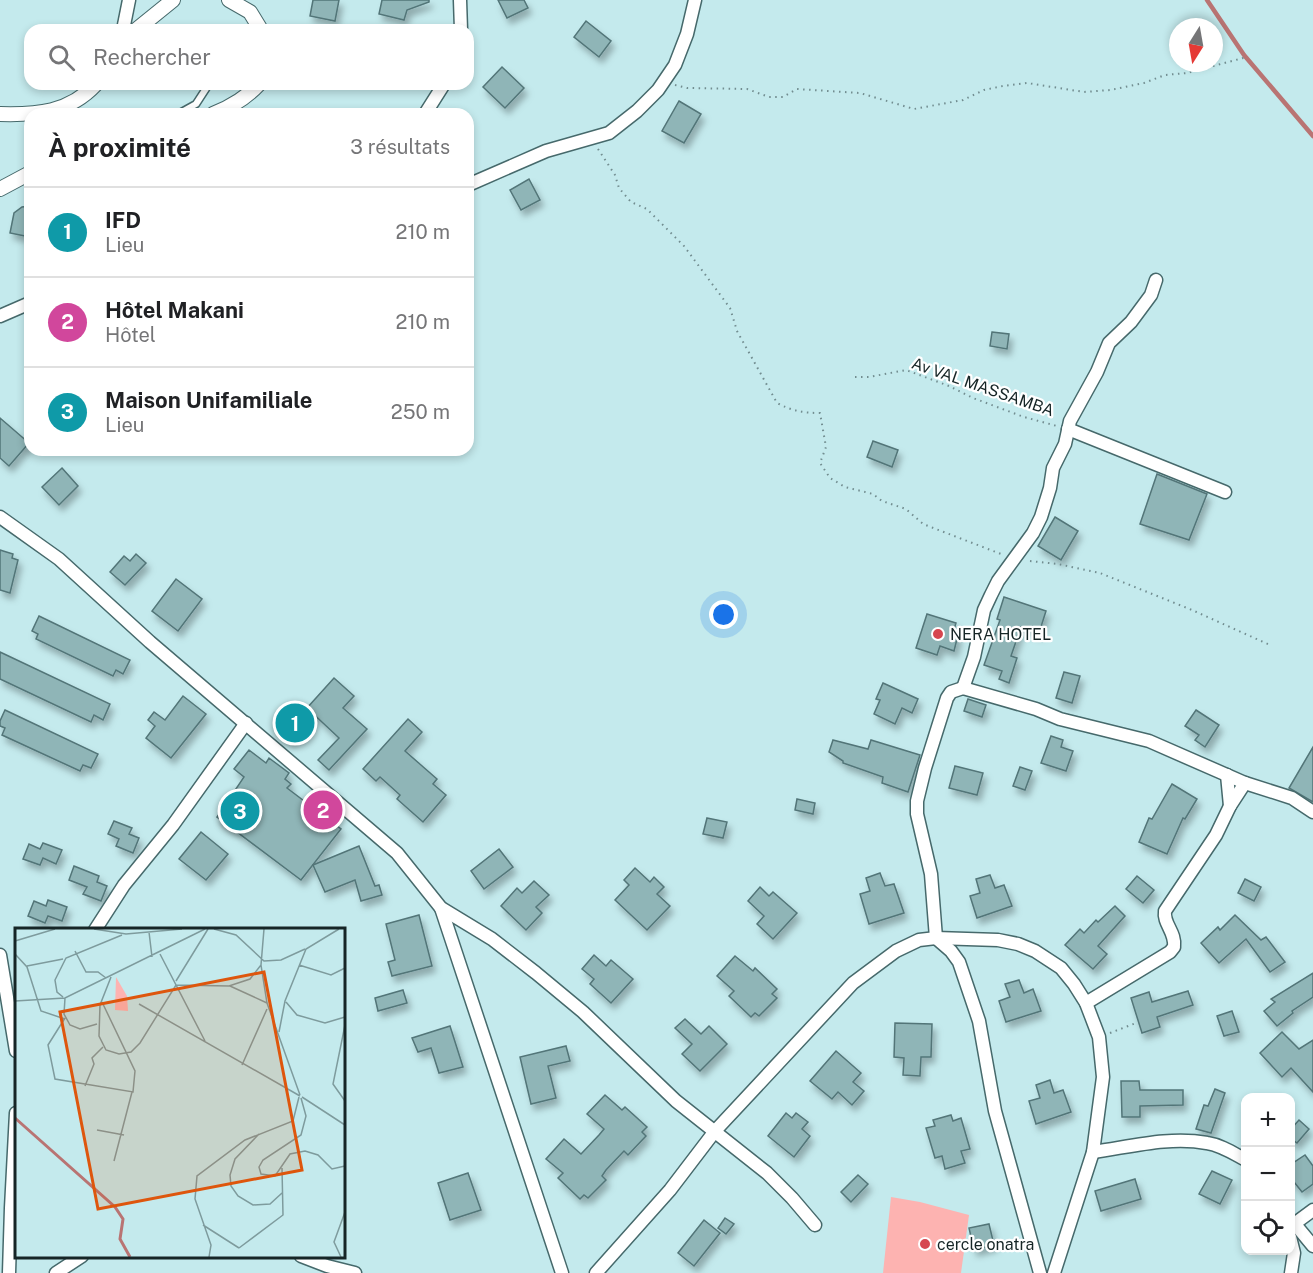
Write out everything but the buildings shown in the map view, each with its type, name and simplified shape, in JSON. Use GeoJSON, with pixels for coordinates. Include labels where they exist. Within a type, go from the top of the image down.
{"type":"FeatureCollection","features":[{"type":"Feature","properties":{"kind":"street"},"geometry":{"type":"LineString","coordinates":[[124,24],[129,0]]}},
{"type":"Feature","properties":{"kind":"street"},"geometry":{"type":"LineString","coordinates":[[143,24],[172,0]]}},
{"type":"Feature","properties":{"kind":"street"},"geometry":{"type":"LineString","coordinates":[[229,0],[250,12],[257,24]]}},
{"type":"Feature","properties":{"kind":"street"},"geometry":{"type":"LineString","coordinates":[[460,0],[461,24]]}},
{"type":"Feature","properties":{"kind":"street"},"geometry":{"type":"LineString","coordinates":[[474,183],[546,151],[609,133],[637,111],[658,90],[675,65],[687,34],[695,0]]}},
{"type":"Feature","properties":{"kind":"street"},"geometry":{"type":"LineString","coordinates":[[63,108],[89,90]]}},
{"type":"Feature","properties":{"kind":"street"},"geometry":{"type":"LineString","coordinates":[[228,108],[253,90]]}},
{"type":"Feature","properties":{"kind":"street"},"geometry":{"type":"LineString","coordinates":[[429,108],[440,90]]}},
{"type":"Feature","properties":{"kind":"street"},"geometry":{"type":"LineString","coordinates":[[0,114],[24,113]]}},
{"type":"Feature","properties":{"kind":"street"},"geometry":{"type":"LineString","coordinates":[[0,189],[24,176]]}},
{"type":"Feature","properties":{"kind":"street"},"geometry":{"type":"LineString","coordinates":[[963,688],[974,657],[984,610],[998,581],[1033,533],[1041,517],[1053,468],[1065,444],[1070,421],[1097,372],[1109,343],[1131,322],[1151,295],[1156,280]]}},
{"type":"Feature","properties":{"kind":"street"},"geometry":{"type":"LineString","coordinates":[[0,316],[24,306]]}},
{"type":"Feature","properties":{"kind":"street"},"geometry":{"type":"LineString","coordinates":[[1068,429],[1225,492]]}},
{"type":"Feature","properties":{"kind":"street"},"geometry":{"type":"LineString","coordinates":[[0,517],[59,560],[150,642],[397,853],[441,909],[562,1273]]}},
{"type":"Feature","properties":{"kind":"street"},"geometry":{"type":"LineString","coordinates":[[1040,1273],[995,1111],[979,1021],[959,962],[951,951],[936,938],[931,874],[917,814],[917,801],[944,705],[951,692],[963,688],[1060,719],[1149,741],[1245,783],[1292,798],[1313,812]]}},
{"type":"Feature","properties":{"kind":"street"},"geometry":{"type":"LineString","coordinates":[[96,928],[124,885],[173,825],[246,723]]}},
{"type":"Feature","properties":{"kind":"street"},"geometry":{"type":"LineString","coordinates":[[1227,775],[1230,806]]}},
{"type":"Feature","properties":{"kind":"street"},"geometry":{"type":"LineString","coordinates":[[1086,1004],[1170,952],[1174,947],[1173,932],[1164,918],[1164,911],[1216,835],[1230,806],[1245,783]]}},
{"type":"Feature","properties":{"kind":"street"},"geometry":{"type":"LineString","coordinates":[[441,909],[492,939],[537,973],[583,1012],[676,1101],[767,1173],[815,1224]]}},
{"type":"Feature","properties":{"kind":"street"},"geometry":{"type":"LineString","coordinates":[[596,1273],[670,1190],[715,1131],[853,983],[896,951],[919,940],[936,938],[998,940],[1018,944],[1035,951],[1061,968],[1074,984],[1086,1004],[1099,1037],[1102,1077],[1093,1152],[1053,1273]]}},
{"type":"Feature","properties":{"kind":"street"},"geometry":{"type":"LineString","coordinates":[[0,956],[15,1045]]}},
{"type":"Feature","properties":{"kind":"street"},"geometry":{"type":"LineString","coordinates":[[9,1273],[15,1132]]}},
{"type":"Feature","properties":{"kind":"street"},"geometry":{"type":"LineString","coordinates":[[1093,1152],[1173,1140],[1208,1143],[1241,1158]]}},
{"type":"Feature","properties":{"kind":"street"},"geometry":{"type":"LineString","coordinates":[[1295,1223],[1313,1210]]}},
{"type":"Feature","properties":{"kind":"street"},"geometry":{"type":"LineString","coordinates":[[1295,1228],[1313,1246]]}},
{"type":"Feature","properties":{"kind":"street"},"geometry":{"type":"LineString","coordinates":[[1291,1273],[1294,1255]]}},
{"type":"Feature","properties":{"kind":"street"},"geometry":{"type":"LineString","coordinates":[[56,1273],[80,1258]]}},
{"type":"Feature","properties":{"kind":"street"},"geometry":{"type":"LineString","coordinates":[[304,1258],[355,1273]]}},
{"type":"Feature","properties":{"kind":"lane"},"geometry":{"type":"LineString","coordinates":[[189,108],[196,104],[205,90]]}},
{"type":"Feature","properties":{"kind":"path"},"geometry":{"type":"LineString","coordinates":[[664,82],[687,88],[747,89],[769,97],[783,96],[797,88],[860,93],[914,109],[963,100],[984,90],[1027,83],[1084,92],[1110,90],[1247,57]]}},
{"type":"Feature","properties":{"kind":"path"},"geometry":{"type":"LineString","coordinates":[[591,139],[615,176],[619,188],[631,202],[647,209],[684,246],[730,308],[737,331],[777,403],[788,409],[804,413],[820,413],[826,447],[820,463],[830,478],[845,487],[873,494],[882,501],[906,509],[922,524],[1015,559],[1058,564],[1100,573],[1192,610],[1270,645]]}},
{"type":"Feature","properties":{"kind":"path","name":"Av VAL MASSAMBA"},"geometry":{"type":"LineString","coordinates":[[855,376],[870,377],[906,370],[1014,413],[1068,429]]}},
{"type":"Feature","properties":{"kind":"path"},"geometry":{"type":"LineString","coordinates":[[1099,1037],[1136,1023]]}},
{"type":"Feature","properties":{"kind":"shaded area","name":"cercle onatra"},"geometry":{"type":"Polygon","coordinates":[[[891,1197],[969,1215],[961,1273],[883,1273],[891,1197]]]}},
{"type":"Feature","properties":{"kind":"waterway"},"geometry":{"type":"LineString","coordinates":[[1207,0],[1244,55],[1313,136]]}},
{"type":"Feature","properties":{"kind":"place","name":"NERA HOTEL"},"geometry":{"type":"Point","coordinates":[938,634]}},
{"type":"Feature","properties":{"kind":"place","name":"IFD"},"geometry":{"type":"Point","coordinates":[295,723]}},
{"type":"Feature","properties":{"kind":"place","name":"Hôtel Makani"},"geometry":{"type":"Point","coordinates":[323,810]}},
{"type":"Feature","properties":{"kind":"place","name":"Maison Unifamiliale"},"geometry":{"type":"Point","coordinates":[240,811]}},
{"type":"Feature","properties":{"kind":"place","name":"cercle onatra"},"geometry":{"type":"Point","coordinates":[925,1244]}}]}
